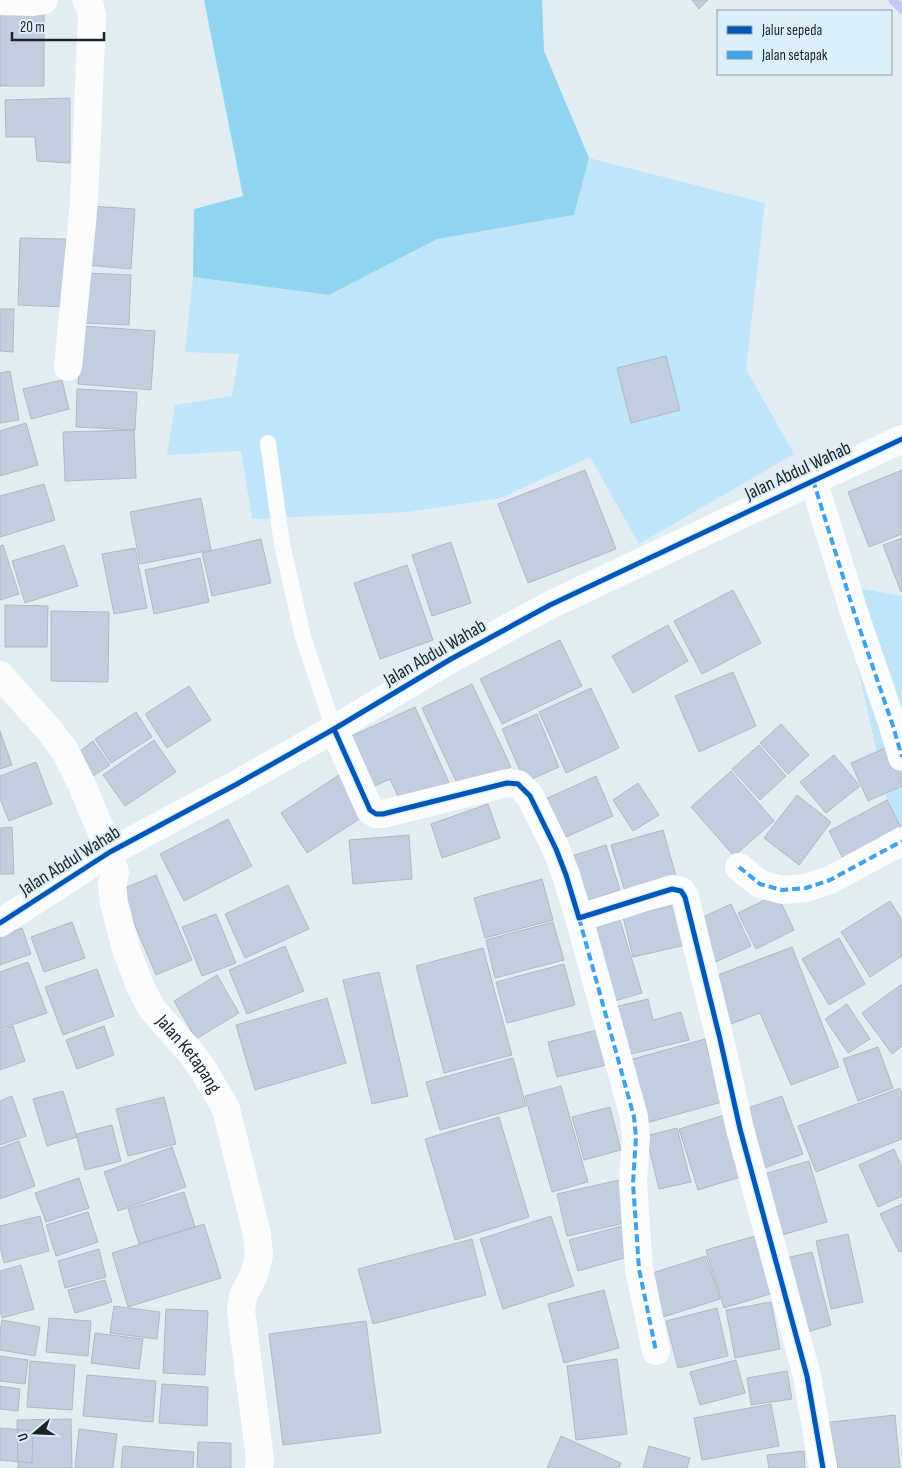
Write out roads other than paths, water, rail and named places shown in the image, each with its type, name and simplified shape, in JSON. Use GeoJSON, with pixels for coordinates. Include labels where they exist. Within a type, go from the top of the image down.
{"type":"FeatureCollection","features":[{"type":"Feature","properties":{"kind":"street"},"geometry":{"type":"LineString","coordinates":[[0,1],[33,2],[44,0]]}},
{"type":"Feature","properties":{"kind":"street"},"geometry":{"type":"LineString","coordinates":[[68,367],[84,202],[92,16],[90,6],[86,0]]}},
{"type":"Feature","properties":{"kind":"street","name":"Jalan Abdul Wahab"},"geometry":{"type":"LineString","coordinates":[[0,923],[110,852],[334,730],[451,660],[550,605],[902,439]]}},
{"type":"Feature","properties":{"kind":"street"},"geometry":{"type":"LineString","coordinates":[[813,480],[902,757]]}},
{"type":"Feature","properties":{"kind":"street","name":"Jalan Ketapang"},"geometry":{"type":"LineString","coordinates":[[0,675],[50,731],[65,751],[81,783],[110,852],[115,873],[112,885],[114,903],[126,949],[140,986],[152,1009],[192,1054],[204,1071],[226,1109],[257,1234],[259,1255],[254,1274],[243,1296],[241,1311],[260,1468]]}},
{"type":"Feature","properties":{"kind":"street"},"geometry":{"type":"LineString","coordinates":[[334,730],[370,810],[376,814],[383,814],[507,783],[518,784],[530,796],[556,849],[566,875],[634,1117],[636,1137],[634,1183],[639,1270],[656,1351]]}},
{"type":"Feature","properties":{"kind":"street"},"geometry":{"type":"LineString","coordinates":[[739,867],[760,884],[782,890],[806,888],[830,880],[902,841]]}},
{"type":"Feature","properties":{"kind":"street"},"geometry":{"type":"LineString","coordinates":[[579,918],[672,889],[681,891],[685,897],[740,1129],[807,1376],[823,1468]]}},
{"type":"Feature","properties":{"kind":"lane"},"geometry":{"type":"LineString","coordinates":[[268,443],[282,544],[290,581],[303,637],[334,730]]}},
{"type":"Feature","properties":{"kind":"waterway"},"geometry":{"type":"LineString","coordinates":[[893,0],[902,9]]}}]}
